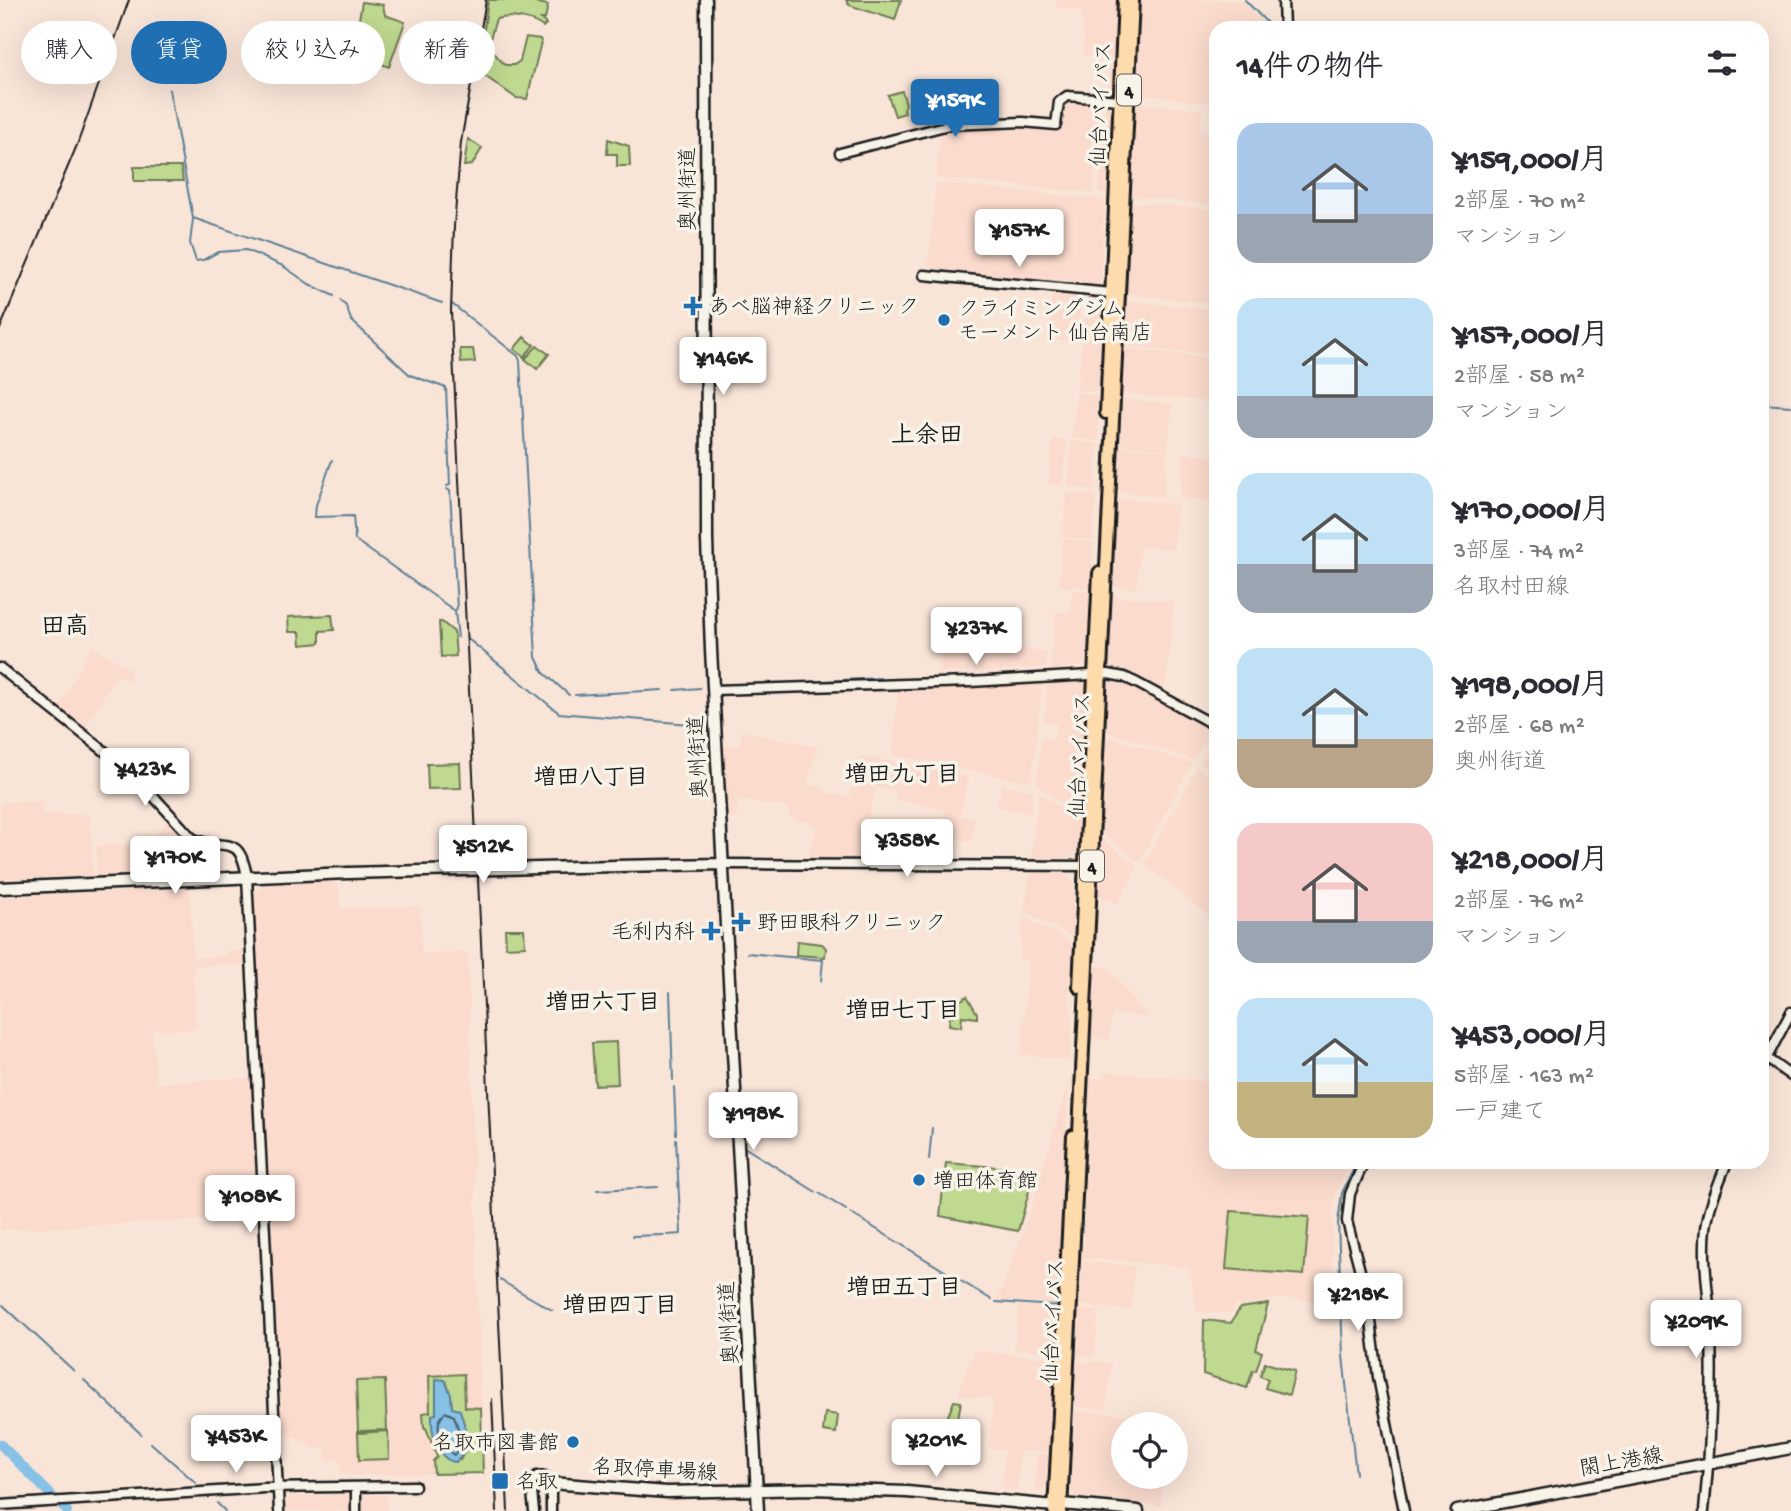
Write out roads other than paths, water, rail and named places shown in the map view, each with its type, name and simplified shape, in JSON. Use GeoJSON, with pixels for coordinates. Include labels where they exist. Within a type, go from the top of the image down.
{"type":"FeatureCollection","features":[{"type":"Feature","properties":{"kind":"highway","name":"仙台バイパス"},"geometry":{"type":"LineString","coordinates":[[1098,673],[1124,0]]}},
{"type":"Feature","properties":{"kind":"highway","name":"仙台バイパス"},"geometry":{"type":"LineString","coordinates":[[1057,1506],[1076,1074],[1133,0]]}},
{"type":"Feature","properties":{"kind":"main road","name":"奥州街道"},"geometry":{"type":"LineString","coordinates":[[706,0],[707,540],[758,1511]]}},
{"type":"Feature","properties":{"kind":"main road"},"geometry":{"type":"LineString","coordinates":[[0,888],[348,873],[722,864]]}},
{"type":"Feature","properties":{"kind":"main road","name":"閖上港線"},"geometry":{"type":"LineString","coordinates":[[1457,1511],[1791,1448]]}},
{"type":"Feature","properties":{"kind":"main road","name":"名取停車場線"},"geometry":{"type":"LineString","coordinates":[[551,1483],[667,1492],[757,1491]]}},
{"type":"Feature","properties":{"kind":"main road"},"geometry":{"type":"LineString","coordinates":[[757,1491],[811,1489],[906,1492],[1138,1511]]}},
{"type":"Feature","properties":{"kind":"street"},"geometry":{"type":"LineString","coordinates":[[1283,0],[1283,21]]}},
{"type":"Feature","properties":{"kind":"street"},"geometry":{"type":"LineString","coordinates":[[840,153],[949,125],[1023,122],[1056,125],[1059,103],[1067,96],[1120,100]]}},
{"type":"Feature","properties":{"kind":"street"},"geometry":{"type":"LineString","coordinates":[[924,275],[1111,293]]}},
{"type":"Feature","properties":{"kind":"street"},"geometry":{"type":"LineString","coordinates":[[0,667],[132,773],[192,838],[202,843],[223,844],[236,849],[244,859],[279,1511]]}},
{"type":"Feature","properties":{"kind":"street"},"geometry":{"type":"LineString","coordinates":[[713,690],[970,682],[1098,673],[1124,677],[1209,722]]}},
{"type":"Feature","properties":{"kind":"street"},"geometry":{"type":"LineString","coordinates":[[722,864],[1088,866]]}},
{"type":"Feature","properties":{"kind":"street"},"geometry":{"type":"LineString","coordinates":[[1769,1048],[1791,1012]]}},
{"type":"Feature","properties":{"kind":"street"},"geometry":{"type":"LineString","coordinates":[[1769,1060],[1791,1076]]}},
{"type":"Feature","properties":{"kind":"street"},"geometry":{"type":"LineString","coordinates":[[1361,1169],[1350,1195],[1347,1221],[1369,1306],[1378,1377],[1404,1511]]}},
{"type":"Feature","properties":{"kind":"street"},"geometry":{"type":"LineString","coordinates":[[1704,1511],[1709,1464],[1711,1335],[1704,1258],[1706,1227],[1724,1169]]}},
{"type":"Feature","properties":{"kind":"street"},"geometry":{"type":"LineString","coordinates":[[534,1511],[531,1483],[533,1478],[545,1476],[551,1483],[551,1511]]}},
{"type":"Feature","properties":{"kind":"street"},"geometry":{"type":"LineString","coordinates":[[0,1505],[278,1487],[415,1486]]}},
{"type":"Feature","properties":{"kind":"street"},"geometry":{"type":"LineString","coordinates":[[356,1487],[356,1511]]}},
{"type":"Feature","properties":{"kind":"water"},"geometry":{"type":"Polygon","coordinates":[[[436,1379],[445,1380],[451,1395],[452,1408],[460,1410],[465,1427],[467,1448],[456,1462],[449,1460],[439,1451],[434,1437],[432,1415],[436,1414],[436,1379]]]}},
{"type":"Feature","properties":{"kind":"waterway"},"geometry":{"type":"LineString","coordinates":[[1245,0],[1265,21]]}},
{"type":"Feature","properties":{"kind":"waterway"},"geometry":{"type":"LineString","coordinates":[[169,89],[193,218],[442,303]]}},
{"type":"Feature","properties":{"kind":"waterway"},"geometry":{"type":"LineString","coordinates":[[193,219],[190,243],[196,261],[218,252],[246,250],[283,266],[309,284],[334,296]]}},
{"type":"Feature","properties":{"kind":"waterway"},"geometry":{"type":"LineString","coordinates":[[340,300],[346,306],[351,320],[410,375],[446,388],[450,485],[447,486]]}},
{"type":"Feature","properties":{"kind":"waterway"},"geometry":{"type":"LineString","coordinates":[[452,304],[518,356],[520,361],[536,657],[543,672],[569,695]]}},
{"type":"Feature","properties":{"kind":"waterway"},"geometry":{"type":"LineString","coordinates":[[1769,404],[1791,406]]}},
{"type":"Feature","properties":{"kind":"waterway"},"geometry":{"type":"LineString","coordinates":[[332,460],[316,505],[315,517],[353,516],[355,540],[455,611],[458,638]]}},
{"type":"Feature","properties":{"kind":"waterway"},"geometry":{"type":"LineString","coordinates":[[447,489],[450,491],[457,608],[455,611]]}},
{"type":"Feature","properties":{"kind":"waterway"},"geometry":{"type":"LineString","coordinates":[[468,639],[559,713],[702,725]]}},
{"type":"Feature","properties":{"kind":"waterway"},"geometry":{"type":"LineString","coordinates":[[767,684],[880,678]]}},
{"type":"Feature","properties":{"kind":"waterway"},"geometry":{"type":"LineString","coordinates":[[675,690],[700,688]]}},
{"type":"Feature","properties":{"kind":"waterway"},"geometry":{"type":"LineString","coordinates":[[575,695],[662,690]]}},
{"type":"Feature","properties":{"kind":"waterway"},"geometry":{"type":"LineString","coordinates":[[747,953],[823,960],[821,981]]}},
{"type":"Feature","properties":{"kind":"waterway"},"geometry":{"type":"LineString","coordinates":[[670,992],[673,1080]]}},
{"type":"Feature","properties":{"kind":"waterway"},"geometry":{"type":"LineString","coordinates":[[674,1087],[676,1134]]}},
{"type":"Feature","properties":{"kind":"waterway"},"geometry":{"type":"LineString","coordinates":[[929,1159],[932,1128]]}},
{"type":"Feature","properties":{"kind":"waterway"},"geometry":{"type":"LineString","coordinates":[[667,1235],[681,1234],[676,1139]]}},
{"type":"Feature","properties":{"kind":"waterway"},"geometry":{"type":"LineString","coordinates":[[744,1147],[816,1192]]}},
{"type":"Feature","properties":{"kind":"waterway"},"geometry":{"type":"LineString","coordinates":[[1354,1169],[1342,1193],[1338,1222],[1343,1356],[1356,1474]]}},
{"type":"Feature","properties":{"kind":"waterway"},"geometry":{"type":"LineString","coordinates":[[597,1190],[658,1187]]}},
{"type":"Feature","properties":{"kind":"waterway"},"geometry":{"type":"LineString","coordinates":[[819,1193],[846,1210]]}},
{"type":"Feature","properties":{"kind":"waterway"},"geometry":{"type":"LineString","coordinates":[[850,1213],[992,1300]]}},
{"type":"Feature","properties":{"kind":"waterway"},"geometry":{"type":"LineString","coordinates":[[632,1236],[664,1235]]}},
{"type":"Feature","properties":{"kind":"waterway"},"geometry":{"type":"LineString","coordinates":[[500,1280],[552,1310]]}},
{"type":"Feature","properties":{"kind":"waterway"},"geometry":{"type":"LineString","coordinates":[[996,1302],[1055,1306]]}},
{"type":"Feature","properties":{"kind":"waterway"},"geometry":{"type":"LineString","coordinates":[[3,1305],[74,1371]]}},
{"type":"Feature","properties":{"kind":"waterway"},"geometry":{"type":"LineString","coordinates":[[84,1380],[141,1434]]}},
{"type":"Feature","properties":{"kind":"waterway"},"geometry":{"type":"LineString","coordinates":[[151,1443],[196,1483]]}},
{"type":"Feature","properties":{"kind":"waterway"},"geometry":{"type":"LineString","coordinates":[[0,1444],[67,1511]]}},
{"type":"Feature","properties":{"kind":"waterway"},"geometry":{"type":"LineString","coordinates":[[217,1503],[225,1511]]}},
{"type":"Feature","properties":{"kind":"railway"},"geometry":{"type":"LineString","coordinates":[[0,329],[77,145],[129,0]]}},
{"type":"Feature","properties":{"kind":"railway"},"geometry":{"type":"LineString","coordinates":[[486,0],[461,142],[451,311],[508,1511]]}},
{"type":"Feature","properties":{"kind":"railway"},"geometry":{"type":"LineString","coordinates":[[492,1399],[497,1511]]}},
{"type":"Feature","properties":{"kind":"place","name":"あべ脳神経クリニック"},"geometry":{"type":"Point","coordinates":[693,306]}},
{"type":"Feature","properties":{"kind":"place","name":"クライミングジム モーメント 仙台南店"},"geometry":{"type":"Point","coordinates":[944,320]}},
{"type":"Feature","properties":{"kind":"place","name":"野田眼科クリニック"},"geometry":{"type":"Point","coordinates":[741,922]}},
{"type":"Feature","properties":{"kind":"place","name":"毛利内科"},"geometry":{"type":"Point","coordinates":[711,931]}},
{"type":"Feature","properties":{"kind":"place","name":"増田体育館"},"geometry":{"type":"Point","coordinates":[919,1180]}},
{"type":"Feature","properties":{"kind":"place","name":"名取市図書館"},"geometry":{"type":"Point","coordinates":[573,1442]}},
{"type":"Feature","properties":{"kind":"place","name":"名取"},"geometry":{"type":"Point","coordinates":[500,1481]}},
{"type":"Feature","properties":{"kind":"district","name":"上余田"},"geometry":{"type":"Point","coordinates":[927,434]}},
{"type":"Feature","properties":{"kind":"district","name":"田高"},"geometry":{"type":"Point","coordinates":[65,625]}},
{"type":"Feature","properties":{"kind":"district","name":"増田九丁目"},"geometry":{"type":"Point","coordinates":[902,773]}},
{"type":"Feature","properties":{"kind":"district","name":"増田八丁目"},"geometry":{"type":"Point","coordinates":[591,776]}},
{"type":"Feature","properties":{"kind":"district","name":"増田六丁目"},"geometry":{"type":"Point","coordinates":[603,1001]}},
{"type":"Feature","properties":{"kind":"district","name":"増田七丁目"},"geometry":{"type":"Point","coordinates":[903,1009]}},
{"type":"Feature","properties":{"kind":"district","name":"増田五丁目"},"geometry":{"type":"Point","coordinates":[904,1286]}},
{"type":"Feature","properties":{"kind":"district","name":"増田四丁目"},"geometry":{"type":"Point","coordinates":[620,1304]}}]}
